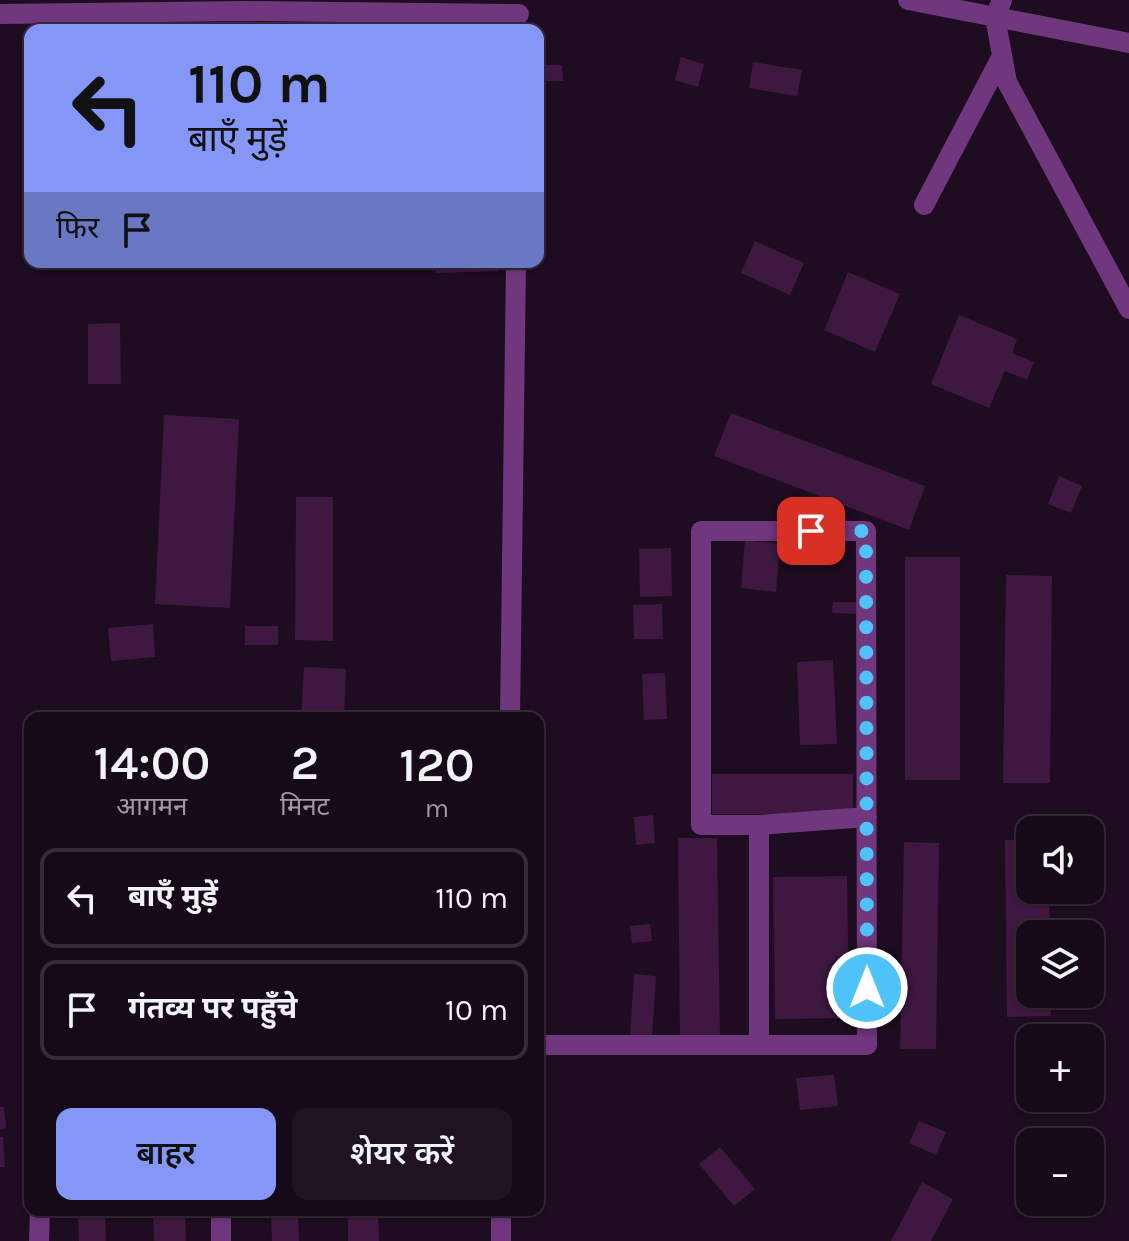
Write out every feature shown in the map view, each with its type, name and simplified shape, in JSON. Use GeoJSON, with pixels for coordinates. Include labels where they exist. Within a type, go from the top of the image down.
{"type":"FeatureCollection","features":[{"type":"Feature","properties":{"kind":"street"},"geometry":{"type":"LineString","coordinates":[[908,0],[998,8],[1129,43]]}},
{"type":"Feature","properties":{"kind":"street"},"geometry":{"type":"LineString","coordinates":[[0,14],[23,7],[244,5],[519,15]]}},
{"type":"Feature","properties":{"kind":"street"},"geometry":{"type":"LineString","coordinates":[[998,8],[1007,82],[1129,309]]}},
{"type":"Feature","properties":{"kind":"street"},"geometry":{"type":"LineString","coordinates":[[924,205],[1002,56]]}},
{"type":"Feature","properties":{"kind":"street"},"geometry":{"type":"LineString","coordinates":[[510,712],[516,268]]}},
{"type":"Feature","properties":{"kind":"street"},"geometry":{"type":"LineString","coordinates":[[544,1045],[867,1045],[867,817],[866,531],[701,531],[701,825],[759,825],[867,817]]}},
{"type":"Feature","properties":{"kind":"street"},"geometry":{"type":"LineString","coordinates":[[759,825],[759,1045]]}},
{"type":"Feature","properties":{"kind":"street"},"geometry":{"type":"LineString","coordinates":[[39,1241],[40,1216]]}},
{"type":"Feature","properties":{"kind":"street"},"geometry":{"type":"LineString","coordinates":[[221,1216],[221,1241]]}},
{"type":"Feature","properties":{"kind":"street"},"geometry":{"type":"LineString","coordinates":[[501,1216],[501,1241]]}},
{"type":"Feature","properties":{"kind":"building"},"geometry":{"type":"Polygon","coordinates":[[[681,57],[704,64],[698,87],[675,80],[681,57]]]}},
{"type":"Feature","properties":{"kind":"building"},"geometry":{"type":"Polygon","coordinates":[[[753,62],[802,70],[797,96],[749,88],[753,62]]]}},
{"type":"Feature","properties":{"kind":"building"},"geometry":{"type":"Polygon","coordinates":[[[544,65],[562,65],[563,81],[544,81],[544,65]]]}},
{"type":"Feature","properties":{"kind":"building"},"geometry":{"type":"Polygon","coordinates":[[[755,241],[804,263],[790,295],[741,273],[755,241]]]}},
{"type":"Feature","properties":{"kind":"building"},"geometry":{"type":"Polygon","coordinates":[[[436,268],[498,268],[498,271],[436,273],[436,268]]]}},
{"type":"Feature","properties":{"kind":"building"},"geometry":{"type":"Polygon","coordinates":[[[848,272],[900,294],[875,352],[824,330],[848,272]]]}},
{"type":"Feature","properties":{"kind":"building"},"geometry":{"type":"Polygon","coordinates":[[[959,315],[1017,339],[1012,353],[1034,362],[1027,380],[1005,371],[989,408],[931,384],[959,315]]]}},
{"type":"Feature","properties":{"kind":"building"},"geometry":{"type":"Polygon","coordinates":[[[120,323],[121,384],[88,384],[88,324],[120,323]]]}},
{"type":"Feature","properties":{"kind":"building"},"geometry":{"type":"Polygon","coordinates":[[[731,413],[925,486],[909,530],[714,456],[731,413]]]}},
{"type":"Feature","properties":{"kind":"building"},"geometry":{"type":"Polygon","coordinates":[[[164,415],[239,419],[230,608],[155,604],[164,415]]]}},
{"type":"Feature","properties":{"kind":"building"},"geometry":{"type":"Polygon","coordinates":[[[1059,476],[1082,486],[1071,513],[1048,504],[1059,476]]]}},
{"type":"Feature","properties":{"kind":"building"},"geometry":{"type":"Polygon","coordinates":[[[296,497],[333,497],[333,641],[295,640],[296,497]]]}},
{"type":"Feature","properties":{"kind":"building"},"geometry":{"type":"Polygon","coordinates":[[[745,540],[780,544],[776,592],[741,588],[745,540]]]}},
{"type":"Feature","properties":{"kind":"building"},"geometry":{"type":"Polygon","coordinates":[[[671,548],[672,596],[640,597],[639,549],[671,548]]]}},
{"type":"Feature","properties":{"kind":"building"},"geometry":{"type":"Polygon","coordinates":[[[905,557],[960,557],[960,780],[905,780],[905,557]]]}},
{"type":"Feature","properties":{"kind":"building"},"geometry":{"type":"Polygon","coordinates":[[[1006,575],[1052,576],[1050,783],[1003,783],[1006,575]]]}},
{"type":"Feature","properties":{"kind":"building"},"geometry":{"type":"Polygon","coordinates":[[[833,602],[856,602],[856,614],[832,613],[833,602]]]}},
{"type":"Feature","properties":{"kind":"building"},"geometry":{"type":"Polygon","coordinates":[[[662,604],[663,639],[634,639],[633,605],[662,604]]]}},
{"type":"Feature","properties":{"kind":"building"},"geometry":{"type":"Polygon","coordinates":[[[153,624],[155,657],[111,661],[108,628],[153,624]]]}},
{"type":"Feature","properties":{"kind":"building"},"geometry":{"type":"Polygon","coordinates":[[[245,626],[278,626],[278,645],[245,645],[245,626]]]}},
{"type":"Feature","properties":{"kind":"building"},"geometry":{"type":"Polygon","coordinates":[[[833,660],[837,744],[800,745],[797,662],[833,660]]]}},
{"type":"Feature","properties":{"kind":"building"},"geometry":{"type":"Polygon","coordinates":[[[304,667],[346,669],[344,712],[301,712],[304,667]]]}},
{"type":"Feature","properties":{"kind":"building"},"geometry":{"type":"Polygon","coordinates":[[[665,673],[667,719],[644,720],[642,674],[665,673]]]}},
{"type":"Feature","properties":{"kind":"building"},"geometry":{"type":"Polygon","coordinates":[[[712,774],[853,774],[853,814],[712,814],[712,774]]]}},
{"type":"Feature","properties":{"kind":"building"},"geometry":{"type":"Polygon","coordinates":[[[653,815],[655,843],[636,845],[634,817],[653,815]]]}},
{"type":"Feature","properties":{"kind":"building"},"geometry":{"type":"Polygon","coordinates":[[[678,838],[717,838],[720,1041],[680,1042],[678,838]]]}},
{"type":"Feature","properties":{"kind":"building"},"geometry":{"type":"Polygon","coordinates":[[[1005,840],[1016,840],[1016,904],[1049,904],[1050,920],[1016,920],[1016,1008],[1051,1008],[1051,1016],[1007,1017],[1005,840]]]}},
{"type":"Feature","properties":{"kind":"building"},"geometry":{"type":"Polygon","coordinates":[[[904,842],[939,843],[936,1049],[900,1049],[904,842]]]}},
{"type":"Feature","properties":{"kind":"building"},"geometry":{"type":"Polygon","coordinates":[[[847,876],[849,1018],[775,1019],[773,877],[847,876]]]}},
{"type":"Feature","properties":{"kind":"building"},"geometry":{"type":"Polygon","coordinates":[[[650,924],[652,941],[632,943],[630,926],[650,924]]]}},
{"type":"Feature","properties":{"kind":"building"},"geometry":{"type":"Polygon","coordinates":[[[634,974],[656,976],[652,1038],[630,1036],[634,974]]]}},
{"type":"Feature","properties":{"kind":"building"},"geometry":{"type":"Polygon","coordinates":[[[834,1075],[838,1106],[800,1110],[796,1078],[834,1075]]]}},
{"type":"Feature","properties":{"kind":"building"},"geometry":{"type":"Polygon","coordinates":[[[0,1107],[4,1107],[6,1128],[0,1129],[0,1107]]]}},
{"type":"Feature","properties":{"kind":"building"},"geometry":{"type":"Polygon","coordinates":[[[919,1121],[946,1132],[936,1155],[909,1143],[919,1121]]]}},
{"type":"Feature","properties":{"kind":"building"},"geometry":{"type":"Polygon","coordinates":[[[0,1137],[3,1137],[5,1167],[0,1167],[0,1137]]]}},
{"type":"Feature","properties":{"kind":"building"},"geometry":{"type":"Polygon","coordinates":[[[720,1147],[755,1189],[734,1206],[699,1164],[720,1147]]]}},
{"type":"Feature","properties":{"kind":"building"},"geometry":{"type":"Polygon","coordinates":[[[922,1182],[953,1199],[931,1241],[891,1241],[922,1182]]]}},
{"type":"Feature","properties":{"kind":"building"},"geometry":{"type":"Polygon","coordinates":[[[78,1216],[105,1216],[106,1241],[79,1241],[78,1216]]]}},
{"type":"Feature","properties":{"kind":"building"},"geometry":{"type":"Polygon","coordinates":[[[153,1216],[185,1216],[186,1241],[154,1241],[153,1216]]]}},
{"type":"Feature","properties":{"kind":"building"},"geometry":{"type":"Polygon","coordinates":[[[271,1216],[298,1216],[299,1241],[272,1241],[271,1216]]]}},
{"type":"Feature","properties":{"kind":"building"},"geometry":{"type":"Polygon","coordinates":[[[348,1216],[378,1216],[379,1241],[348,1241],[348,1216]]]}},
{"type":"Feature","properties":{"kind":"route"},"geometry":{"type":"LineString","coordinates":[[811,531],[866,531],[867,988]]}}]}
